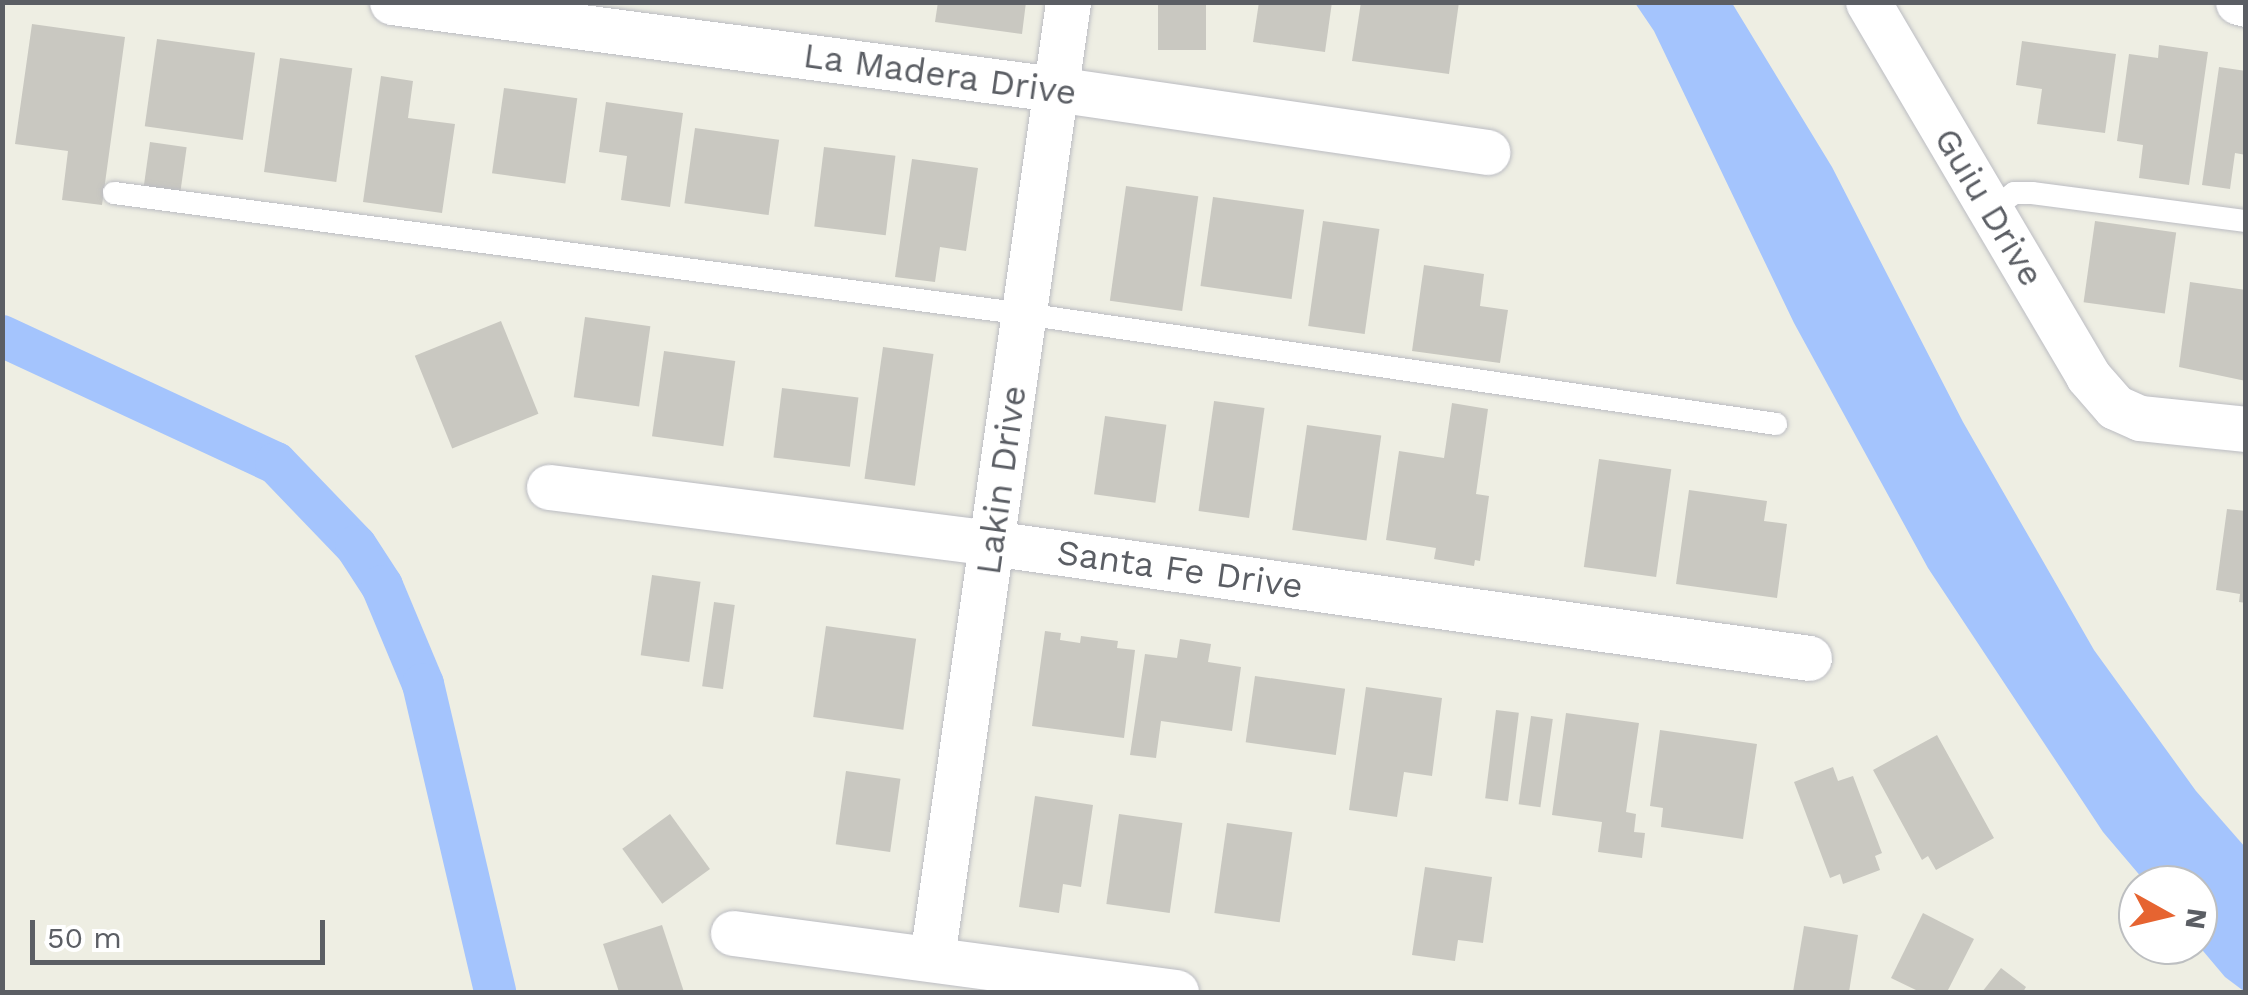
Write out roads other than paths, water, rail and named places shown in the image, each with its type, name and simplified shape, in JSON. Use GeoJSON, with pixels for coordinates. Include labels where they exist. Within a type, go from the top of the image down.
{"type":"FeatureCollection","features":[{"type":"Feature","properties":{"kind":"street","name":"La Madera Drive"},"geometry":{"type":"LineString","coordinates":[[392,2],[1055,89],[1487,152]]}},
{"type":"Feature","properties":{"kind":"street","name":"Lakin Drive"},"geometry":{"type":"LineString","coordinates":[[932,958],[1068,2]]}},
{"type":"Feature","properties":{"kind":"street","name":"Guiu Drive"},"geometry":{"type":"LineString","coordinates":[[1868,2],[2088,376],[2115,406],[2140,418],[2246,429]]}},
{"type":"Feature","properties":{"kind":"street"},"geometry":{"type":"LineString","coordinates":[[2238,2],[2246,4]]}},
{"type":"Feature","properties":{"kind":"street","name":"Santa Fe Drive"},"geometry":{"type":"LineString","coordinates":[[550,487],[991,543],[1809,658]]}},
{"type":"Feature","properties":{"kind":"street"},"geometry":{"type":"LineString","coordinates":[[733,933],[1176,992]]}},
{"type":"Feature","properties":{"kind":"lane"},"geometry":{"type":"LineString","coordinates":[[114,193],[1025,314],[1776,424]]}},
{"type":"Feature","properties":{"kind":"lane"},"geometry":{"type":"LineString","coordinates":[[1990,210],[2014,193],[2032,193],[2246,220]]}},
{"type":"Feature","properties":{"kind":"water"},"geometry":{"type":"Polygon","coordinates":[[[1635,3],[1732,3],[1832,167],[1963,422],[2094,650],[2196,791],[2245,847],[2245,992],[2215,965],[2218,965],[2218,865],[2131,865],[2103,832],[1928,568],[1794,323],[1654,31],[1635,3]]]}},
{"type":"Feature","properties":{"kind":"waterway"},"geometry":{"type":"LineString","coordinates":[[2,336],[276,463],[356,546],[382,586],[423,684],[495,992]]}}]}
